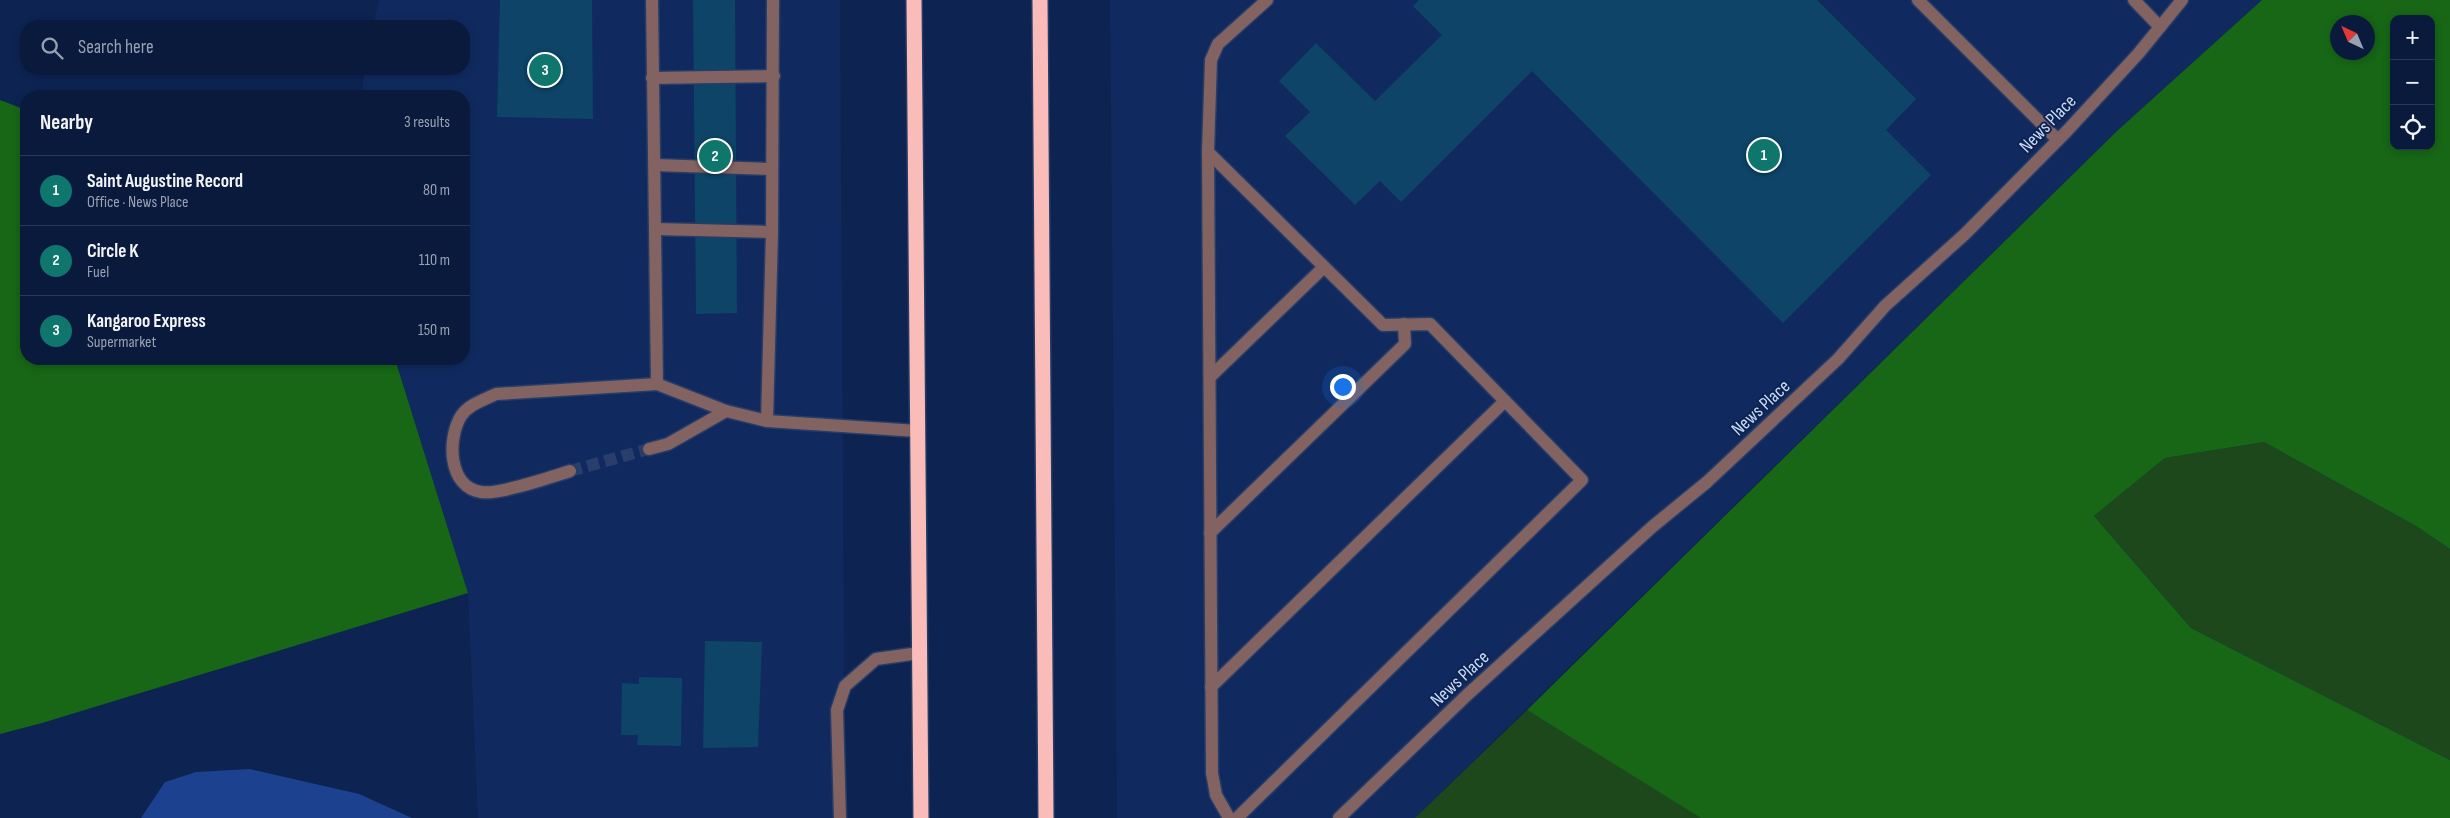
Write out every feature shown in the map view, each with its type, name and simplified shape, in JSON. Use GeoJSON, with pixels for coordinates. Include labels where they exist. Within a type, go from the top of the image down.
{"type":"FeatureCollection","features":[{"type":"Feature","properties":{"kind":"highway"},"geometry":{"type":"LineString","coordinates":[[914,0],[921,818]]}},
{"type":"Feature","properties":{"kind":"highway"},"geometry":{"type":"LineString","coordinates":[[1040,0],[1046,818]]}},
{"type":"Feature","properties":{"kind":"street"},"geometry":{"type":"LineString","coordinates":[[652,0],[652,78],[656,165],[657,384]]}},
{"type":"Feature","properties":{"kind":"street"},"geometry":{"type":"LineString","coordinates":[[767,421],[772,232],[773,0]]}},
{"type":"Feature","properties":{"kind":"street"},"geometry":{"type":"LineString","coordinates":[[1229,818],[1216,795],[1212,773],[1208,152],[1211,60],[1218,44],[1266,0]]}},
{"type":"Feature","properties":{"kind":"street"},"geometry":{"type":"LineString","coordinates":[[1918,0],[2058,140]]}},
{"type":"Feature","properties":{"kind":"street"},"geometry":{"type":"LineString","coordinates":[[2134,0],[2160,27]]}},
{"type":"Feature","properties":{"kind":"street","name":"News Place"},"geometry":{"type":"LineString","coordinates":[[1339,818],[1467,695],[1652,527],[1707,482],[1838,359],[1885,306],[1965,234],[2058,140],[2182,0]]}},
{"type":"Feature","properties":{"kind":"street"},"geometry":{"type":"LineString","coordinates":[[652,78],[774,76]]}},
{"type":"Feature","properties":{"kind":"street"},"geometry":{"type":"LineString","coordinates":[[1208,152],[1383,325],[1430,324],[1582,480],[1237,818]]}},
{"type":"Feature","properties":{"kind":"street"},"geometry":{"type":"LineString","coordinates":[[656,165],[772,169]]}},
{"type":"Feature","properties":{"kind":"street"},"geometry":{"type":"LineString","coordinates":[[656,228],[772,232]]}},
{"type":"Feature","properties":{"kind":"street"},"geometry":{"type":"LineString","coordinates":[[1210,377],[1324,267]]}},
{"type":"Feature","properties":{"kind":"street"},"geometry":{"type":"LineString","coordinates":[[1210,533],[1405,344],[1404,324]]}},
{"type":"Feature","properties":{"kind":"street"},"geometry":{"type":"LineString","coordinates":[[570,471],[512,488],[482,492],[466,486],[457,475],[453,454],[454,431],[462,415],[474,404],[496,394],[657,384],[726,410],[767,421],[917,431]]}},
{"type":"Feature","properties":{"kind":"street"},"geometry":{"type":"LineString","coordinates":[[1211,687],[1505,401]]}},
{"type":"Feature","properties":{"kind":"street"},"geometry":{"type":"LineString","coordinates":[[649,449],[668,444],[726,410]]}},
{"type":"Feature","properties":{"kind":"street"},"geometry":{"type":"LineString","coordinates":[[840,818],[837,710],[845,686],[876,660],[919,653]]}},
{"type":"Feature","properties":{"kind":"shaded area"},"geometry":{"type":"Polygon","coordinates":[[[379,0],[840,0],[845,818],[478,818],[468,593],[397,365],[470,365],[470,90],[363,90],[364,75],[470,75],[470,20],[374,20],[379,0]]]}},
{"type":"Feature","properties":{"kind":"shaded area"},"geometry":{"type":"Polygon","coordinates":[[[1110,0],[2262,0],[2117,131],[1415,818],[1117,818],[1110,0]]]}},
{"type":"Feature","properties":{"kind":"shaded area"},"geometry":{"type":"Polygon","coordinates":[[[250,769],[359,794],[412,818],[141,818],[165,782],[196,772],[250,769]]]}},
{"type":"Feature","properties":{"kind":"green space"},"geometry":{"type":"Polygon","coordinates":[[[2262,0],[2450,0],[2450,549],[2416,526],[2264,442],[2165,458],[2094,516],[2191,628],[2450,760],[2450,818],[1701,818],[1527,710],[2117,131],[2262,0]]]}},
{"type":"Feature","properties":{"kind":"green space"},"geometry":{"type":"Polygon","coordinates":[[[0,100],[20,108],[20,365],[397,365],[468,593],[42,723],[0,734],[0,100]]]}},
{"type":"Feature","properties":{"kind":"green space"},"geometry":{"type":"Polygon","coordinates":[[[2264,442],[2416,526],[2450,549],[2450,760],[2191,628],[2094,516],[2165,458],[2264,442]]]}},
{"type":"Feature","properties":{"kind":"green space"},"geometry":{"type":"Polygon","coordinates":[[[1527,710],[1679,803],[1701,818],[1415,818],[1527,710]]]}},
{"type":"Feature","properties":{"kind":"building"},"geometry":{"type":"Polygon","coordinates":[[[500,0],[592,0],[593,119],[497,117],[500,0]]]}},
{"type":"Feature","properties":{"kind":"building"},"geometry":{"type":"Polygon","coordinates":[[[693,0],[735,0],[737,313],[696,314],[693,0]]]}},
{"type":"Feature","properties":{"kind":"building"},"geometry":{"type":"Polygon","coordinates":[[[1419,0],[1817,0],[1916,99],[1886,130],[1931,175],[1783,323],[1532,71],[1401,202],[1380,181],[1355,205],[1285,136],[1310,112],[1279,81],[1316,43],[1375,101],[1442,35],[1413,6],[1419,0]]]}},
{"type":"Feature","properties":{"kind":"building"},"geometry":{"type":"Polygon","coordinates":[[[705,641],[762,642],[758,747],[703,748],[705,641]]]}},
{"type":"Feature","properties":{"kind":"building"},"geometry":{"type":"Polygon","coordinates":[[[639,677],[682,678],[681,746],[637,745],[638,735],[621,735],[622,683],[639,684],[639,677]]]}},
{"type":"Feature","properties":{"kind":"tunnel"},"geometry":{"type":"LineString","coordinates":[[570,471],[649,449]]}},
{"type":"Feature","properties":{"kind":"place","name":"Kangaroo Express"},"geometry":{"type":"Point","coordinates":[545,70]}},
{"type":"Feature","properties":{"kind":"place","name":"Saint Augustine Record"},"geometry":{"type":"Point","coordinates":[1764,155]}},
{"type":"Feature","properties":{"kind":"place","name":"Circle K"},"geometry":{"type":"Point","coordinates":[715,156]}}]}
